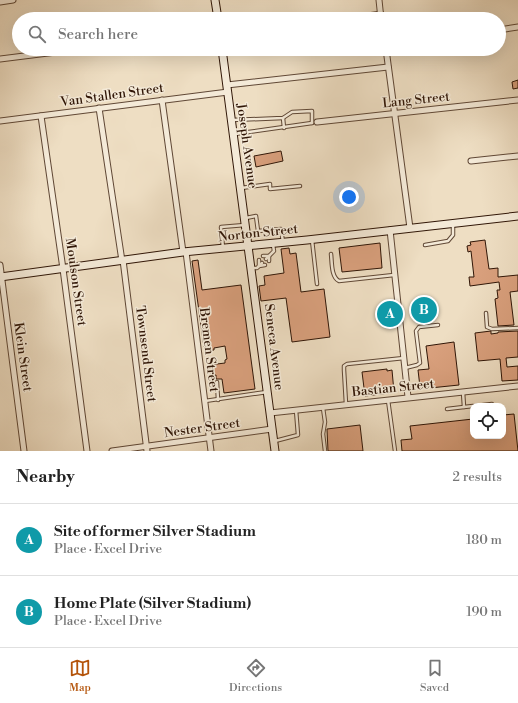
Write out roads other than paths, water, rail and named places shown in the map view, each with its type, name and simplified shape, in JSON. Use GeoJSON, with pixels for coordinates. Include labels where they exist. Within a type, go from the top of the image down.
{"type":"FeatureCollection","features":[{"type":"Feature","properties":{"kind":"main road"},"geometry":{"type":"LineString","coordinates":[[215,0],[217,12]]}},
{"type":"Feature","properties":{"kind":"main road","name":"Joseph Avenue"},"geometry":{"type":"LineString","coordinates":[[223,56],[249,245]]}},
{"type":"Feature","properties":{"kind":"main road","name":"Norton Street"},"geometry":{"type":"LineString","coordinates":[[1,277],[185,252],[518,216]]}},
{"type":"Feature","properties":{"kind":"main road","name":"Seneca Avenue"},"geometry":{"type":"LineString","coordinates":[[249,245],[275,451]]}},
{"type":"Feature","properties":{"kind":"street"},"geometry":{"type":"LineString","coordinates":[[0,2],[13,0]]}},
{"type":"Feature","properties":{"kind":"street"},"geometry":{"type":"LineString","coordinates":[[379,0],[380,12]]}},
{"type":"Feature","properties":{"kind":"street"},"geometry":{"type":"LineString","coordinates":[[506,29],[518,28]]}},
{"type":"Feature","properties":{"kind":"street"},"geometry":{"type":"LineString","coordinates":[[0,59],[24,56]]}},
{"type":"Feature","properties":{"kind":"street"},"geometry":{"type":"LineString","coordinates":[[387,56],[410,228]]}},
{"type":"Feature","properties":{"kind":"street","name":"Van Stallen Street"},"geometry":{"type":"LineString","coordinates":[[0,122],[162,100],[227,88],[388,67]]}},
{"type":"Feature","properties":{"kind":"street","name":"Bremen Street"},"geometry":{"type":"LineString","coordinates":[[162,100],[185,252],[211,451]]}},
{"type":"Feature","properties":{"kind":"street","name":"Lang Street"},"geometry":{"type":"LineString","coordinates":[[314,123],[518,100]]}},
{"type":"Feature","properties":{"kind":"street","name":"Townsend Street"},"geometry":{"type":"LineString","coordinates":[[99,108],[122,261],[147,449]]}},
{"type":"Feature","properties":{"kind":"street","name":"Moulson Street"},"geometry":{"type":"LineString","coordinates":[[41,116],[87,451]]}},
{"type":"Feature","properties":{"kind":"street"},"geometry":{"type":"LineString","coordinates":[[471,161],[518,156]]}},
{"type":"Feature","properties":{"kind":"street"},"geometry":{"type":"LineString","coordinates":[[390,230],[408,397]]}},
{"type":"Feature","properties":{"kind":"street","name":"Klein Street"},"geometry":{"type":"LineString","coordinates":[[0,265],[24,451]]}},
{"type":"Feature","properties":{"kind":"street","name":"Bastian Street"},"geometry":{"type":"LineString","coordinates":[[270,413],[518,386]]}},
{"type":"Feature","properties":{"kind":"street","name":"Nester Street"},"geometry":{"type":"LineString","coordinates":[[112,451],[147,449],[272,429]]}},
{"type":"Feature","properties":{"kind":"lane"},"geometry":{"type":"LineString","coordinates":[[232,120],[283,118],[292,112],[312,111],[314,123],[234,134]]}},
{"type":"Feature","properties":{"kind":"lane"},"geometry":{"type":"LineString","coordinates":[[283,118],[284,128]]}},
{"type":"Feature","properties":{"kind":"lane"},"geometry":{"type":"LineString","coordinates":[[240,188],[270,184],[270,189],[300,186]]}},
{"type":"Feature","properties":{"kind":"lane"},"geometry":{"type":"LineString","coordinates":[[223,248],[221,227],[245,221],[256,216],[258,231],[281,229],[283,242]]}},
{"type":"Feature","properties":{"kind":"lane"},"geometry":{"type":"LineString","coordinates":[[425,245],[448,241],[454,235],[452,223]]}},
{"type":"Feature","properties":{"kind":"lane"},"geometry":{"type":"LineString","coordinates":[[312,239],[317,284]]}},
{"type":"Feature","properties":{"kind":"lane"},"geometry":{"type":"LineString","coordinates":[[266,259],[274,250],[273,243]]}},
{"type":"Feature","properties":{"kind":"lane"},"geometry":{"type":"LineString","coordinates":[[332,254],[335,279],[339,281],[395,275]]}},
{"type":"Feature","properties":{"kind":"lane"},"geometry":{"type":"LineString","coordinates":[[263,256],[269,256]]}},
{"type":"Feature","properties":{"kind":"lane"},"geometry":{"type":"LineString","coordinates":[[269,256],[269,261]]}},
{"type":"Feature","properties":{"kind":"lane"},"geometry":{"type":"LineString","coordinates":[[259,260],[259,266]]}},
{"type":"Feature","properties":{"kind":"lane"},"geometry":{"type":"LineString","coordinates":[[259,266],[262,263]]}},
{"type":"Feature","properties":{"kind":"lane"},"geometry":{"type":"LineString","coordinates":[[252,268],[265,265]]}},
{"type":"Feature","properties":{"kind":"lane"},"geometry":{"type":"LineString","coordinates":[[486,313],[487,327],[492,329],[518,328]]}},
{"type":"Feature","properties":{"kind":"lane"},"geometry":{"type":"LineString","coordinates":[[404,368],[417,366],[420,363],[416,331],[419,327],[438,325]]}},
{"type":"Feature","properties":{"kind":"lane"},"geometry":{"type":"LineString","coordinates":[[346,404],[344,366],[347,364],[404,358]]}},
{"type":"Feature","properties":{"kind":"lane"},"geometry":{"type":"LineString","coordinates":[[217,382],[218,400]]}},
{"type":"Feature","properties":{"kind":"lane"},"geometry":{"type":"LineString","coordinates":[[205,401],[267,392]]}},
{"type":"Feature","properties":{"kind":"lane"},"geometry":{"type":"LineString","coordinates":[[463,392],[464,407]]}},
{"type":"Feature","properties":{"kind":"lane"},"geometry":{"type":"LineString","coordinates":[[388,400],[395,451]]}},
{"type":"Feature","properties":{"kind":"lane"},"geometry":{"type":"LineString","coordinates":[[447,409],[470,406]]}},
{"type":"Feature","properties":{"kind":"lane"},"geometry":{"type":"LineString","coordinates":[[323,407],[325,422],[323,434],[325,451]]}},
{"type":"Feature","properties":{"kind":"lane"},"geometry":{"type":"LineString","coordinates":[[274,441],[298,435],[296,410]]}},
{"type":"Feature","properties":{"kind":"place","name":"Home Plate (Silver Stadium)"},"geometry":{"type":"Point","coordinates":[424,310]}},
{"type":"Feature","properties":{"kind":"place","name":"Site of former Silver Stadium"},"geometry":{"type":"Point","coordinates":[390,314]}}]}
